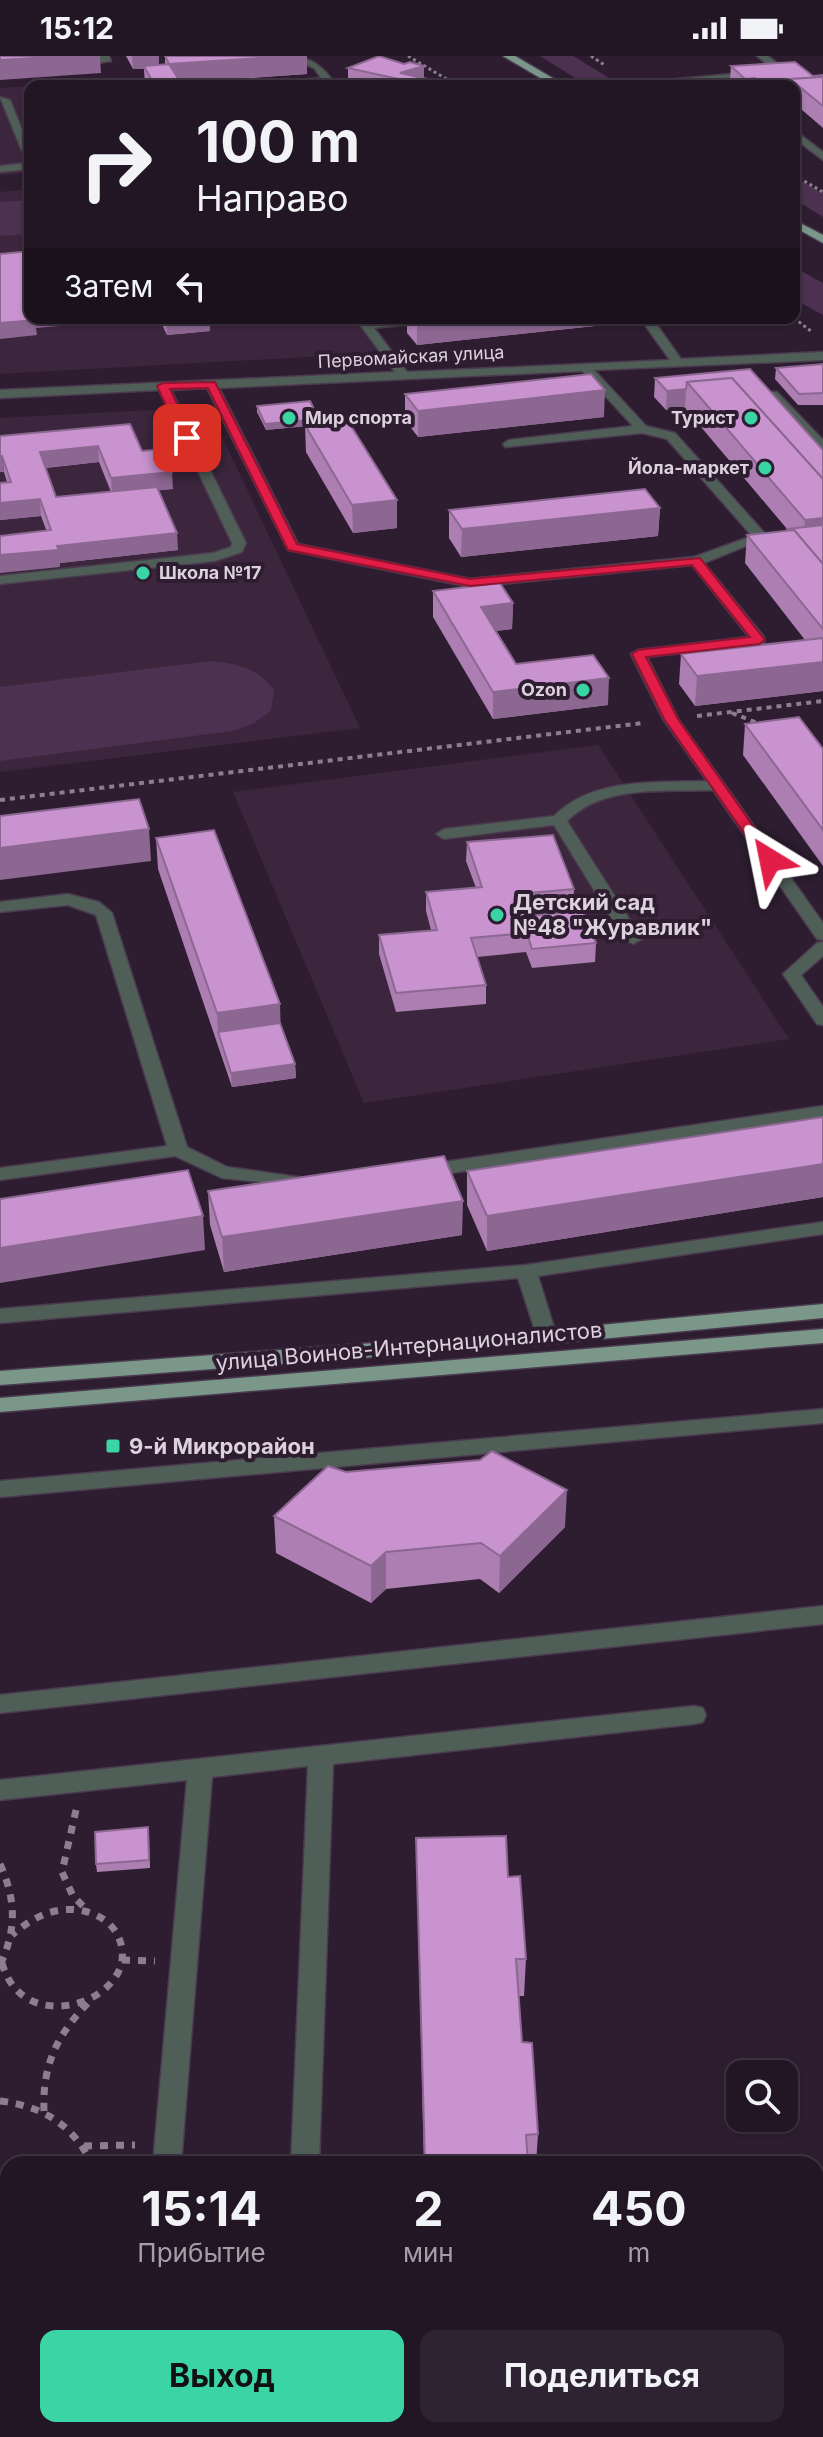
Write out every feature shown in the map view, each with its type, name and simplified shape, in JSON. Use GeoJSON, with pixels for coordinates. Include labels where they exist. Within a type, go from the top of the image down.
{"type":"FeatureCollection","features":[{"type":"Feature","properties":{"kind":"main road"},"geometry":{"type":"LineString","coordinates":[[508,56],[550,80]]}},
{"type":"Feature","properties":{"kind":"main road"},"geometry":{"type":"LineString","coordinates":[[800,227],[823,240]]}},
{"type":"Feature","properties":{"kind":"main road","name":"улица Воинов-Интернационалистов"},"geometry":{"type":"LineString","coordinates":[[0,1378],[547,1337],[823,1311]]}},
{"type":"Feature","properties":{"kind":"main road","name":"улица Воинов-Интернационалистов"},"geometry":{"type":"LineString","coordinates":[[0,1405],[823,1336]]}},
{"type":"Feature","properties":{"kind":"street"},"geometry":{"type":"LineString","coordinates":[[61,64],[106,61],[104,56]]}},
{"type":"Feature","properties":{"kind":"street"},"geometry":{"type":"LineString","coordinates":[[291,56],[317,66],[327,80]]}},
{"type":"Feature","properties":{"kind":"street"},"geometry":{"type":"LineString","coordinates":[[762,56],[782,72]]}},
{"type":"Feature","properties":{"kind":"street"},"geometry":{"type":"LineString","coordinates":[[688,80],[782,72],[795,74]]}},
{"type":"Feature","properties":{"kind":"street"},"geometry":{"type":"LineString","coordinates":[[0,100],[5,100],[24,149]]}},
{"type":"Feature","properties":{"kind":"street"},"geometry":{"type":"LineString","coordinates":[[800,138],[823,157]]}},
{"type":"Feature","properties":{"kind":"street"},"geometry":{"type":"LineString","coordinates":[[0,169],[24,165]]}},
{"type":"Feature","properties":{"kind":"street"},"geometry":{"type":"LineString","coordinates":[[366,324],[404,376]]}},
{"type":"Feature","properties":{"kind":"street"},"geometry":{"type":"LineString","coordinates":[[650,324],[678,363]]}},
{"type":"Feature","properties":{"kind":"street","name":"Первомайская улица"},"geometry":{"type":"LineString","coordinates":[[0,394],[823,356]]}},
{"type":"Feature","properties":{"kind":"street"},"geometry":{"type":"LineString","coordinates":[[738,360],[749,371]]}},
{"type":"Feature","properties":{"kind":"street"},"geometry":{"type":"LineString","coordinates":[[585,367],[642,429]]}},
{"type":"Feature","properties":{"kind":"street"},"geometry":{"type":"LineString","coordinates":[[759,382],[823,447]]}},
{"type":"Feature","properties":{"kind":"street"},"geometry":{"type":"LineString","coordinates":[[211,384],[293,547],[470,583],[696,561],[761,537],[671,436],[642,429],[509,444]]}},
{"type":"Feature","properties":{"kind":"street"},"geometry":{"type":"LineString","coordinates":[[0,580],[215,557],[237,549],[239,543],[163,386]]}},
{"type":"Feature","properties":{"kind":"street"},"geometry":{"type":"LineString","coordinates":[[696,561],[759,640],[638,654],[671,719],[823,935]]}},
{"type":"Feature","properties":{"kind":"street"},"geometry":{"type":"LineString","coordinates":[[444,834],[559,820],[567,808],[599,793],[717,785]]}},
{"type":"Feature","properties":{"kind":"street"},"geometry":{"type":"LineString","coordinates":[[559,820],[633,939]]}},
{"type":"Feature","properties":{"kind":"street"},"geometry":{"type":"LineString","coordinates":[[0,907],[71,899],[92,902],[104,913],[178,1150]]}},
{"type":"Feature","properties":{"kind":"street"},"geometry":{"type":"LineString","coordinates":[[823,947],[792,974],[823,1020]]}},
{"type":"Feature","properties":{"kind":"street"},"geometry":{"type":"LineString","coordinates":[[402,1174],[823,1112]]}},
{"type":"Feature","properties":{"kind":"street"},"geometry":{"type":"LineString","coordinates":[[0,1174],[178,1150],[222,1172],[324,1186]]}},
{"type":"Feature","properties":{"kind":"street"},"geometry":{"type":"LineString","coordinates":[[0,1316],[526,1271],[823,1228]]}},
{"type":"Feature","properties":{"kind":"street"},"geometry":{"type":"LineString","coordinates":[[526,1271],[547,1337]]}},
{"type":"Feature","properties":{"kind":"street"},"geometry":{"type":"LineString","coordinates":[[0,1489],[823,1416]]}},
{"type":"Feature","properties":{"kind":"street"},"geometry":{"type":"LineString","coordinates":[[0,1704],[823,1615]]}},
{"type":"Feature","properties":{"kind":"street"},"geometry":{"type":"LineString","coordinates":[[0,1790],[694,1715]]}},
{"type":"Feature","properties":{"kind":"street"},"geometry":{"type":"LineString","coordinates":[[305,2156],[321,1755]]}},
{"type":"Feature","properties":{"kind":"street"},"geometry":{"type":"LineString","coordinates":[[167,2154],[200,1768]]}},
{"type":"Feature","properties":{"kind":"path"},"geometry":{"type":"LineString","coordinates":[[408,56],[448,80]]}},
{"type":"Feature","properties":{"kind":"path"},"geometry":{"type":"LineString","coordinates":[[800,179],[823,192]]}},
{"type":"Feature","properties":{"kind":"path"},"geometry":{"type":"LineString","coordinates":[[800,323],[816,335]]}},
{"type":"Feature","properties":{"kind":"path"},"geometry":{"type":"LineString","coordinates":[[0,800],[823,701]]}},
{"type":"Feature","properties":{"kind":"path"},"geometry":{"type":"LineString","coordinates":[[731,712],[771,729]]}},
{"type":"Feature","properties":{"kind":"path"},"geometry":{"type":"LineString","coordinates":[[44,2111],[41,2086],[45,2062],[55,2039],[91,2000],[108,1987],[119,1970],[123,1948],[107,1921],[89,1912],[71,1895],[60,1870],[64,1846],[74,1824],[76,1781]]}},
{"type":"Feature","properties":{"kind":"path"},"geometry":{"type":"LineString","coordinates":[[0,1864],[13,1889],[16,1916],[1,1964],[10,1987],[32,2003],[61,2008],[91,2000]]}},
{"type":"Feature","properties":{"kind":"path"},"geometry":{"type":"LineString","coordinates":[[12,1935],[28,1921],[47,1912],[89,1912]]}},
{"type":"Feature","properties":{"kind":"path"},"geometry":{"type":"LineString","coordinates":[[0,2101],[44,2111],[67,2126],[88,2156]]}},
{"type":"Feature","properties":{"kind":"path"},"geometry":{"type":"LineString","coordinates":[[84,2146],[167,2154]]}},
{"type":"Feature","properties":{"kind":"shaded area"},"geometry":{"type":"Polygon","coordinates":[[[540,56],[573,56],[611,79],[578,80],[540,56]]]}},
{"type":"Feature","properties":{"kind":"shaded area"},"geometry":{"type":"Polygon","coordinates":[[[24,86],[24,173],[0,175],[0,88],[24,86]]]}},
{"type":"Feature","properties":{"kind":"shaded area"},"geometry":{"type":"Polygon","coordinates":[[[800,180],[823,193],[823,217],[800,203],[800,180]]]}},
{"type":"Feature","properties":{"kind":"shaded area"},"geometry":{"type":"Polygon","coordinates":[[[24,190],[24,324],[357,324],[379,353],[0,374],[0,192],[24,190]]]}},
{"type":"Feature","properties":{"kind":"shaded area"},"geometry":{"type":"Polygon","coordinates":[[[24,200],[24,234],[0,236],[0,202],[24,200]]]}},
{"type":"Feature","properties":{"kind":"shaded area"},"geometry":{"type":"Polygon","coordinates":[[[800,270],[823,283],[823,315],[800,302],[800,270]]]}},
{"type":"Feature","properties":{"kind":"shaded area","name":"Школа №17"},"geometry":{"type":"Polygon","coordinates":[[[208,407],[360,728],[0,772],[0,418],[208,407]]]}},
{"type":"Feature","properties":{"kind":"shaded area"},"geometry":{"type":"Polygon","coordinates":[[[210,661],[238,665],[261,676],[274,690],[271,711],[254,723],[233,731],[0,761],[0,687],[210,661]]]}},
{"type":"Feature","properties":{"kind":"shaded area","name":"Детский сад №48 \"Журавлик\""},"geometry":{"type":"Polygon","coordinates":[[[598,745],[789,1039],[364,1103],[233,792],[598,745]]]}},
{"type":"Feature","properties":{"kind":"building"},"geometry":{"type":"Polygon","coordinates":[[[0,56],[68,56],[0,60],[0,56]]]}},
{"type":"Feature","properties":{"kind":"building"},"geometry":{"type":"Polygon","coordinates":[[[165,56],[288,56],[169,64],[165,56]]]}},
{"type":"Feature","properties":{"kind":"building"},"geometry":{"type":"Polygon","coordinates":[[[379,56],[424,66],[400,73],[432,80],[395,80],[398,79],[348,68],[379,56]]]}},
{"type":"Feature","properties":{"kind":"building"},"geometry":{"type":"Polygon","coordinates":[[[795,62],[813,76],[823,77],[745,79],[731,66],[795,62]]]}},
{"type":"Feature","properties":{"kind":"building"},"geometry":{"type":"Polygon","coordinates":[[[169,64],[179,80],[152,80],[144,66],[169,64]]]}},
{"type":"Feature","properties":{"kind":"building"},"geometry":{"type":"Polygon","coordinates":[[[823,77],[823,106],[800,87],[800,80],[790,79],[823,77]]]}},
{"type":"Feature","properties":{"kind":"building"},"geometry":{"type":"Polygon","coordinates":[[[24,252],[24,321],[0,323],[0,254],[24,252]]]}},
{"type":"Feature","properties":{"kind":"building"},"geometry":{"type":"Polygon","coordinates":[[[823,364],[823,393],[799,394],[776,368],[823,364]]]}},
{"type":"Feature","properties":{"kind":"building"},"geometry":{"type":"Polygon","coordinates":[[[750,369],[823,450],[823,479],[732,378],[687,382],[686,389],[667,391],[655,378],[750,369]]]}},
{"type":"Feature","properties":{"kind":"building"},"geometry":{"type":"Polygon","coordinates":[[[591,374],[605,390],[418,411],[405,394],[591,374]]]}},
{"type":"Feature","properties":{"kind":"building"},"geometry":{"type":"Polygon","coordinates":[[[732,378],[823,479],[823,518],[805,520],[687,382],[732,378]]]}},
{"type":"Feature","properties":{"kind":"building"},"geometry":{"type":"Polygon","coordinates":[[[310,401],[319,419],[265,424],[257,406],[310,401]]]}},
{"type":"Feature","properties":{"kind":"building"},"geometry":{"type":"Polygon","coordinates":[[[348,421],[397,500],[352,505],[305,425],[348,421]]]}},
{"type":"Feature","properties":{"kind":"building"},"geometry":{"type":"Polygon","coordinates":[[[130,424],[142,451],[162,449],[172,472],[111,478],[98,446],[40,452],[56,497],[157,487],[177,533],[0,555],[0,536],[51,530],[40,499],[0,503],[0,483],[11,482],[0,456],[0,436],[130,424]]]}},
{"type":"Feature","properties":{"kind":"building"},"geometry":{"type":"Polygon","coordinates":[[[645,489],[660,508],[462,529],[449,510],[645,489]]]}},
{"type":"Feature","properties":{"kind":"building"},"geometry":{"type":"Polygon","coordinates":[[[823,525],[823,564],[794,530],[787,529],[823,525]]]}},
{"type":"Feature","properties":{"kind":"building"},"geometry":{"type":"Polygon","coordinates":[[[794,530],[823,564],[823,629],[747,535],[794,530]]]}},
{"type":"Feature","properties":{"kind":"building"},"geometry":{"type":"Polygon","coordinates":[[[500,583],[513,603],[481,607],[516,664],[593,655],[609,678],[493,692],[433,591],[500,583]]]}},
{"type":"Feature","properties":{"kind":"building"},"geometry":{"type":"Polygon","coordinates":[[[823,638],[823,662],[697,676],[681,654],[823,638]]]}},
{"type":"Feature","properties":{"kind":"building"},"geometry":{"type":"Polygon","coordinates":[[[799,717],[823,749],[823,830],[745,724],[799,717]]]}},
{"type":"Feature","properties":{"kind":"building"},"geometry":{"type":"Polygon","coordinates":[[[139,799],[149,829],[0,848],[0,816],[139,799]]]}},
{"type":"Feature","properties":{"kind":"building"},"geometry":{"type":"Polygon","coordinates":[[[214,830],[280,1004],[217,1013],[156,838],[214,830]]]}},
{"type":"Feature","properties":{"kind":"building"},"geometry":{"type":"Polygon","coordinates":[[[553,835],[574,889],[519,894],[527,916],[583,911],[596,943],[532,949],[527,933],[471,938],[486,985],[396,993],[379,935],[437,930],[426,892],[482,887],[467,842],[553,835]]]}},
{"type":"Feature","properties":{"kind":"building"},"geometry":{"type":"Polygon","coordinates":[[[280,1023],[295,1064],[231,1073],[218,1032],[280,1023]]]}},
{"type":"Feature","properties":{"kind":"building"},"geometry":{"type":"Polygon","coordinates":[[[823,1117],[823,1164],[487,1216],[467,1171],[823,1117]]]}},
{"type":"Feature","properties":{"kind":"building"},"geometry":{"type":"Polygon","coordinates":[[[444,1156],[463,1201],[222,1237],[208,1191],[444,1156]]]}},
{"type":"Feature","properties":{"kind":"building"},"geometry":{"type":"Polygon","coordinates":[[[188,1170],[203,1216],[0,1248],[0,1199],[188,1170]]]}},
{"type":"Feature","properties":{"kind":"building"},"geometry":{"type":"Polygon","coordinates":[[[492,1451],[567,1490],[500,1556],[481,1543],[386,1552],[371,1566],[274,1516],[328,1466],[346,1472],[480,1460],[492,1451]]]}},
{"type":"Feature","properties":{"kind":"building"},"geometry":{"type":"Polygon","coordinates":[[[148,1827],[149,1860],[96,1864],[95,1832],[148,1827]]]}},
{"type":"Feature","properties":{"kind":"building"},"geometry":{"type":"Polygon","coordinates":[[[506,1836],[508,1877],[520,1876],[526,1959],[516,1959],[522,2042],[532,2043],[538,2134],[526,2135],[527,2156],[425,2156],[416,1838],[506,1836]]]}},
{"type":"Feature","properties":{"kind":"place","name":"Мир спорта"},"geometry":{"type":"Point","coordinates":[289,418]}},
{"type":"Feature","properties":{"kind":"place","name":"Турист"},"geometry":{"type":"Point","coordinates":[751,418]}},
{"type":"Feature","properties":{"kind":"place","name":"Йола-маркет"},"geometry":{"type":"Point","coordinates":[765,468]}},
{"type":"Feature","properties":{"kind":"place","name":"Школа №17"},"geometry":{"type":"Point","coordinates":[143,573]}},
{"type":"Feature","properties":{"kind":"place","name":"Ozon"},"geometry":{"type":"Point","coordinates":[583,690]}},
{"type":"Feature","properties":{"kind":"place","name":"Детский сад №48 \"Журавлик\""},"geometry":{"type":"Point","coordinates":[497,915]}},
{"type":"Feature","properties":{"kind":"place","name":"9-й Микрорайон"},"geometry":{"type":"Point","coordinates":[113,1446]}},
{"type":"Feature","properties":{"kind":"route"},"geometry":{"type":"LineString","coordinates":[[187,438],[163,386],[211,384],[293,547],[470,583],[696,561],[759,640],[638,654],[671,719],[770,860]]}}]}
